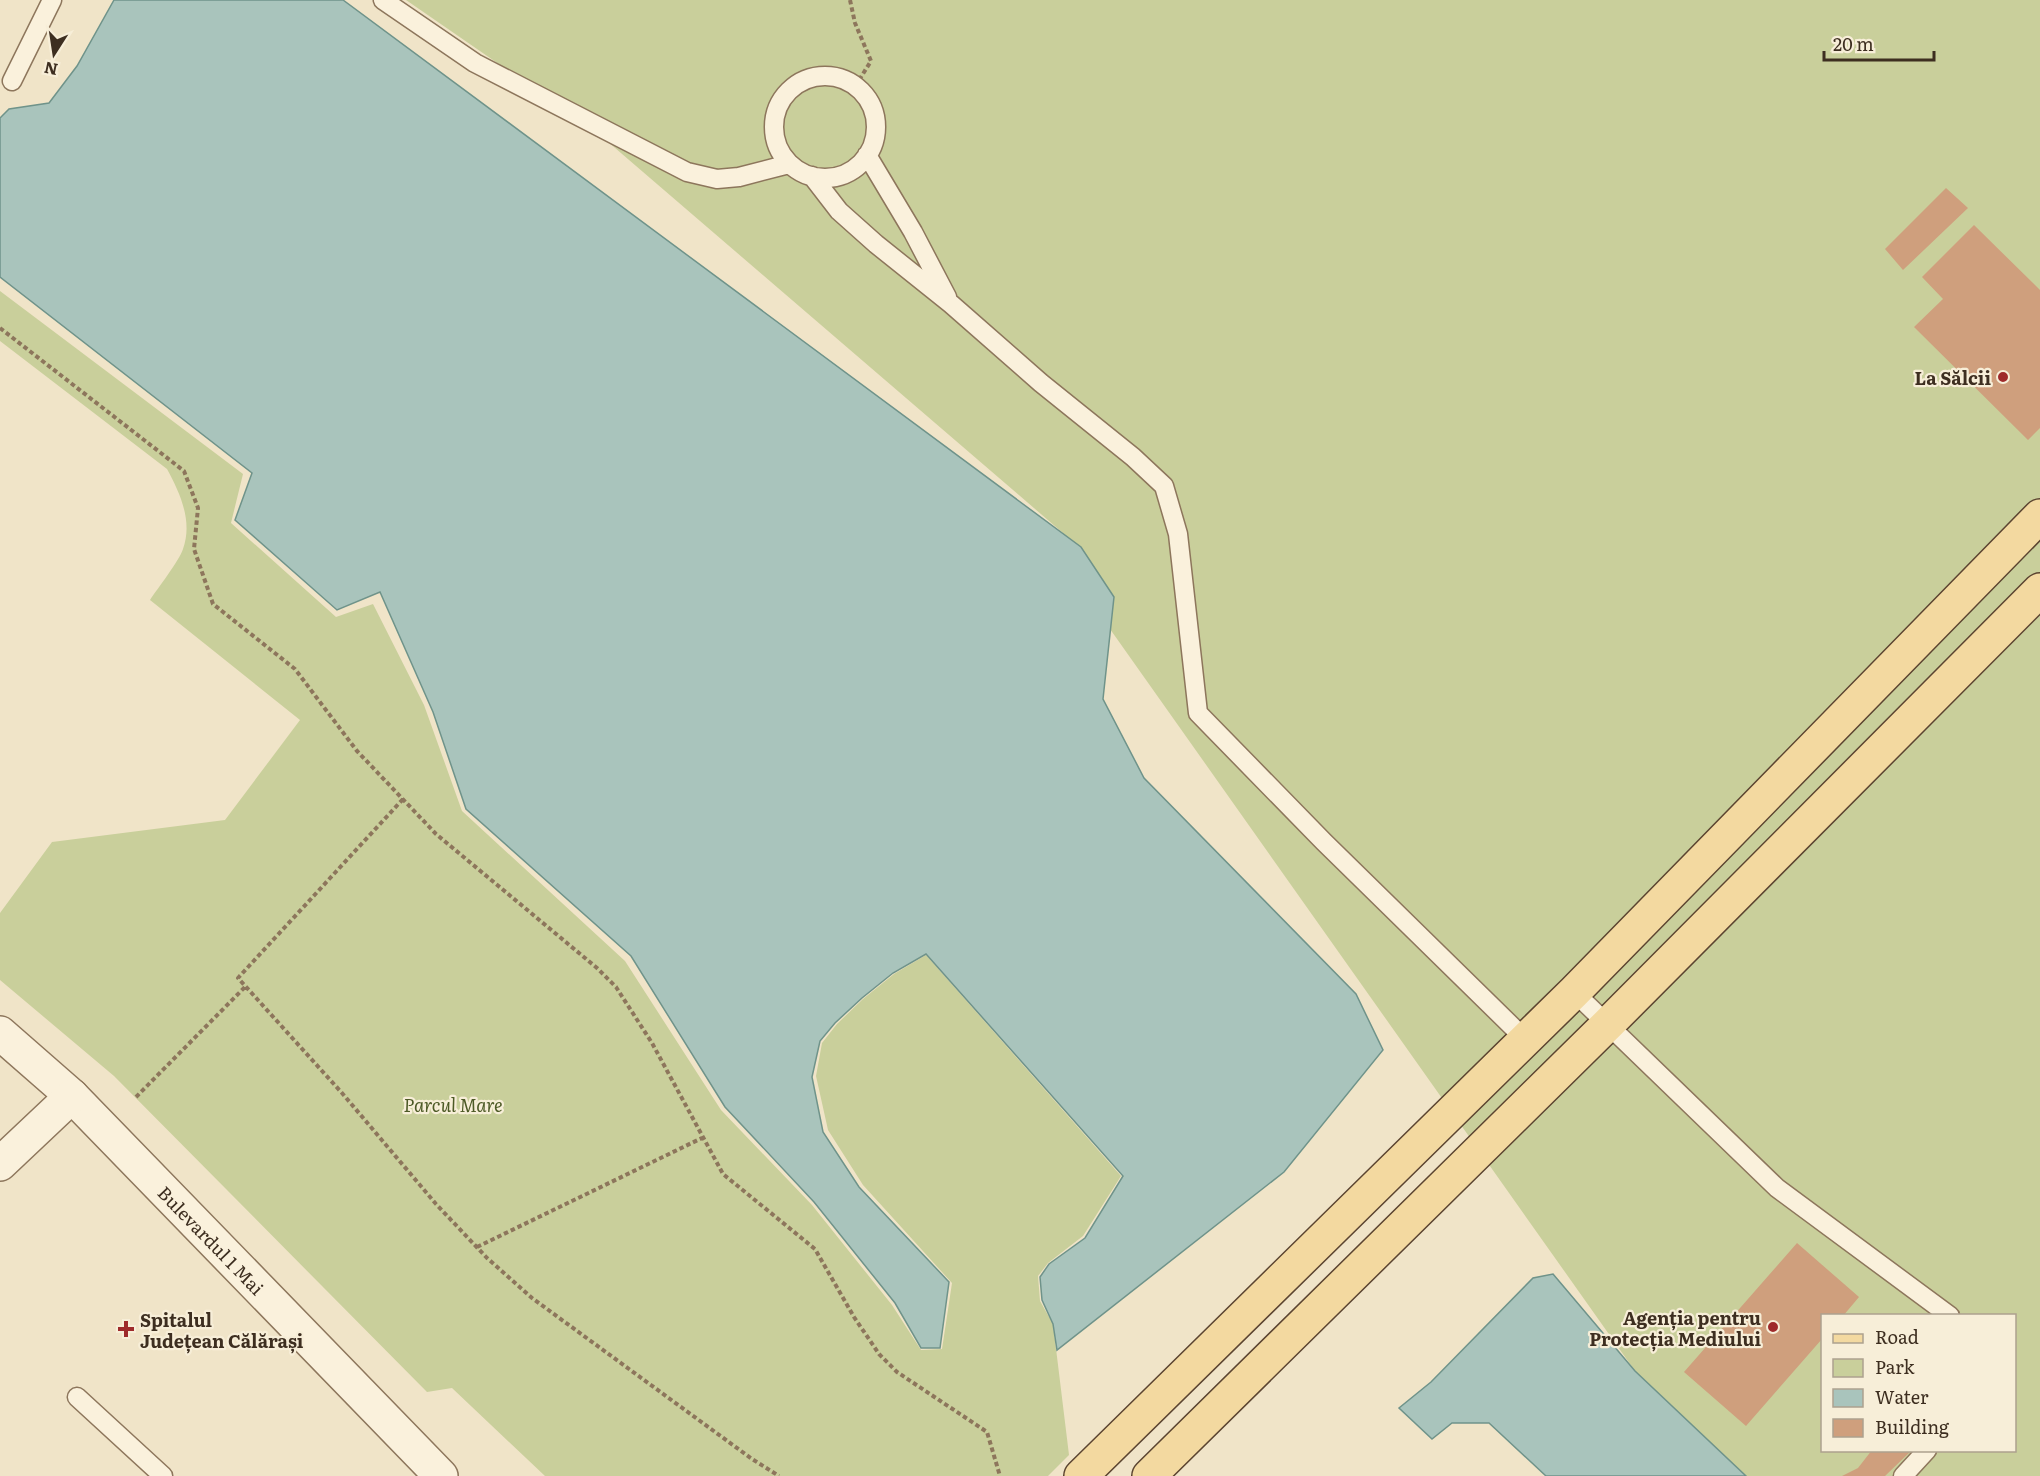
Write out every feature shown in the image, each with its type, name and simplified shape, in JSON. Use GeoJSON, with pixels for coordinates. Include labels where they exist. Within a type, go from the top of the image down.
{"type":"FeatureCollection","features":[{"type":"Feature","properties":{"kind":"main road"},"geometry":{"type":"LineString","coordinates":[[1081,1476],[1574,992],[2040,516]]}},
{"type":"Feature","properties":{"kind":"main road"},"geometry":{"type":"LineString","coordinates":[[1149,1476],[1608,1023],[2040,590]]}},
{"type":"Feature","properties":{"kind":"street","name":"Bulevardul 1 Mai"},"geometry":{"type":"LineString","coordinates":[[0,1033],[72,1096],[441,1476]]}},
{"type":"Feature","properties":{"kind":"street"},"geometry":{"type":"LineString","coordinates":[[0,1164],[72,1096]]}},
{"type":"Feature","properties":{"kind":"lane"},"geometry":{"type":"LineString","coordinates":[[12,81],[52,0]]}},
{"type":"Feature","properties":{"kind":"lane"},"geometry":{"type":"LineString","coordinates":[[383,0],[475,63],[687,172],[717,178],[739,177],[789,164]]}},
{"type":"Feature","properties":{"kind":"lane"},"geometry":{"type":"LineString","coordinates":[[830,75],[856,85],[873,106],[876,134],[862,164],[842,176],[827,178],[798,171],[779,151],[773,124],[781,97],[802,80],[830,75]]}},
{"type":"Feature","properties":{"kind":"lane"},"geometry":{"type":"LineString","coordinates":[[867,155],[913,232],[951,304]]}},
{"type":"Feature","properties":{"kind":"lane"},"geometry":{"type":"LineString","coordinates":[[812,176],[839,211],[876,244],[951,304],[1041,383],[1133,457],[1164,486],[1179,534],[1198,713],[1324,842],[1525,1039]]}},
{"type":"Feature","properties":{"kind":"lane"},"geometry":{"type":"LineString","coordinates":[[1574,992],[1777,1188],[1947,1314]]}},
{"type":"Feature","properties":{"kind":"lane"},"geometry":{"type":"LineString","coordinates":[[77,1397],[163,1476]]}},
{"type":"Feature","properties":{"kind":"lane"},"geometry":{"type":"LineString","coordinates":[[1903,1476],[1925,1452]]}},
{"type":"Feature","properties":{"kind":"path"},"geometry":{"type":"LineString","coordinates":[[850,0],[855,23],[871,61],[856,85]]}},
{"type":"Feature","properties":{"kind":"path"},"geometry":{"type":"LineString","coordinates":[[0,328],[184,471],[198,508],[194,549],[213,604],[295,669],[357,752],[436,834],[597,968],[616,987],[652,1043],[723,1174],[815,1249],[854,1317],[879,1354],[897,1372],[987,1432],[1000,1476]]}},
{"type":"Feature","properties":{"kind":"path"},"geometry":{"type":"LineString","coordinates":[[403,799],[237,978],[342,1093],[436,1204],[477,1247],[532,1298],[743,1453],[779,1476]]}},
{"type":"Feature","properties":{"kind":"path"},"geometry":{"type":"LineString","coordinates":[[136,1097],[245,987]]}},
{"type":"Feature","properties":{"kind":"path"},"geometry":{"type":"LineString","coordinates":[[477,1247],[702,1138]]}},
{"type":"Feature","properties":{"kind":"green space"},"geometry":{"type":"Polygon","coordinates":[[[406,0],[2040,0],[2040,1476],[1746,1476],[1635,1371],[1093,605],[1063,533],[593,129],[406,0]]]}},
{"type":"Feature","properties":{"kind":"green space","name":"Parcul Mare"},"geometry":{"type":"Polygon","coordinates":[[[0,291],[243,474],[231,523],[336,617],[373,604],[424,705],[462,811],[625,961],[721,1110],[812,1205],[892,1305],[921,1350],[942,1349],[952,1283],[863,1185],[828,1130],[816,1076],[822,1043],[837,1024],[894,974],[926,955],[1121,1176],[1083,1236],[1048,1263],[1038,1276],[1040,1301],[1053,1324],[1069,1455],[1048,1476],[545,1476],[452,1388],[427,1392],[114,1076],[0,980],[0,913],[52,842],[225,820],[300,720],[150,600],[177,560],[186,539],[184,508],[172,478],[167,469],[0,341],[0,291]]]}},
{"type":"Feature","properties":{"kind":"water"},"geometry":{"type":"Polygon","coordinates":[[[114,0],[343,0],[1081,547],[1114,597],[1103,699],[1144,778],[1356,994],[1383,1050],[1284,1172],[1057,1350],[1053,1324],[1042,1300],[1040,1277],[1049,1264],[1085,1238],[1123,1176],[926,954],[893,973],[835,1023],[820,1041],[812,1077],[823,1132],[859,1187],[949,1282],[940,1348],[921,1348],[895,1303],[814,1202],[725,1107],[631,956],[466,809],[433,712],[380,592],[337,610],[235,520],[252,473],[0,277],[0,118],[9,109],[49,103],[77,66],[114,0]]]}},
{"type":"Feature","properties":{"kind":"water"},"geometry":{"type":"Polygon","coordinates":[[[1553,1274],[1635,1371],[1746,1476],[1546,1476],[1489,1423],[1452,1423],[1432,1439],[1399,1408],[1431,1382],[1533,1278],[1553,1274]]]}},
{"type":"Feature","properties":{"kind":"building"},"geometry":{"type":"Polygon","coordinates":[[[1946,188],[1968,208],[1903,270],[1885,249],[1946,188]]]}},
{"type":"Feature","properties":{"kind":"building","name":"La Sălcii"},"geometry":{"type":"Polygon","coordinates":[[[1974,225],[2040,290],[2040,428],[2028,440],[1914,327],[1943,299],[1922,277],[1974,225]]]}},
{"type":"Feature","properties":{"kind":"building","name":"Agenția pentru Protecția Mediului"},"geometry":{"type":"Polygon","coordinates":[[[1797,1243],[1859,1297],[1845,1314],[1821,1314],[1821,1340],[1746,1426],[1684,1372],[1797,1243]]]}},
{"type":"Feature","properties":{"kind":"building"},"geometry":{"type":"Polygon","coordinates":[[[1870,1452],[1910,1452],[1885,1476],[1842,1476],[1858,1468],[1870,1452]]]}},
{"type":"Feature","properties":{"kind":"place","name":"La Sălcii"},"geometry":{"type":"Point","coordinates":[2003,377]}},
{"type":"Feature","properties":{"kind":"place","name":"Agenția pentru Protecția Mediului"},"geometry":{"type":"Point","coordinates":[1773,1327]}},
{"type":"Feature","properties":{"kind":"place","name":"Spitalul Județean Călărași"},"geometry":{"type":"Point","coordinates":[126,1329]}}]}
